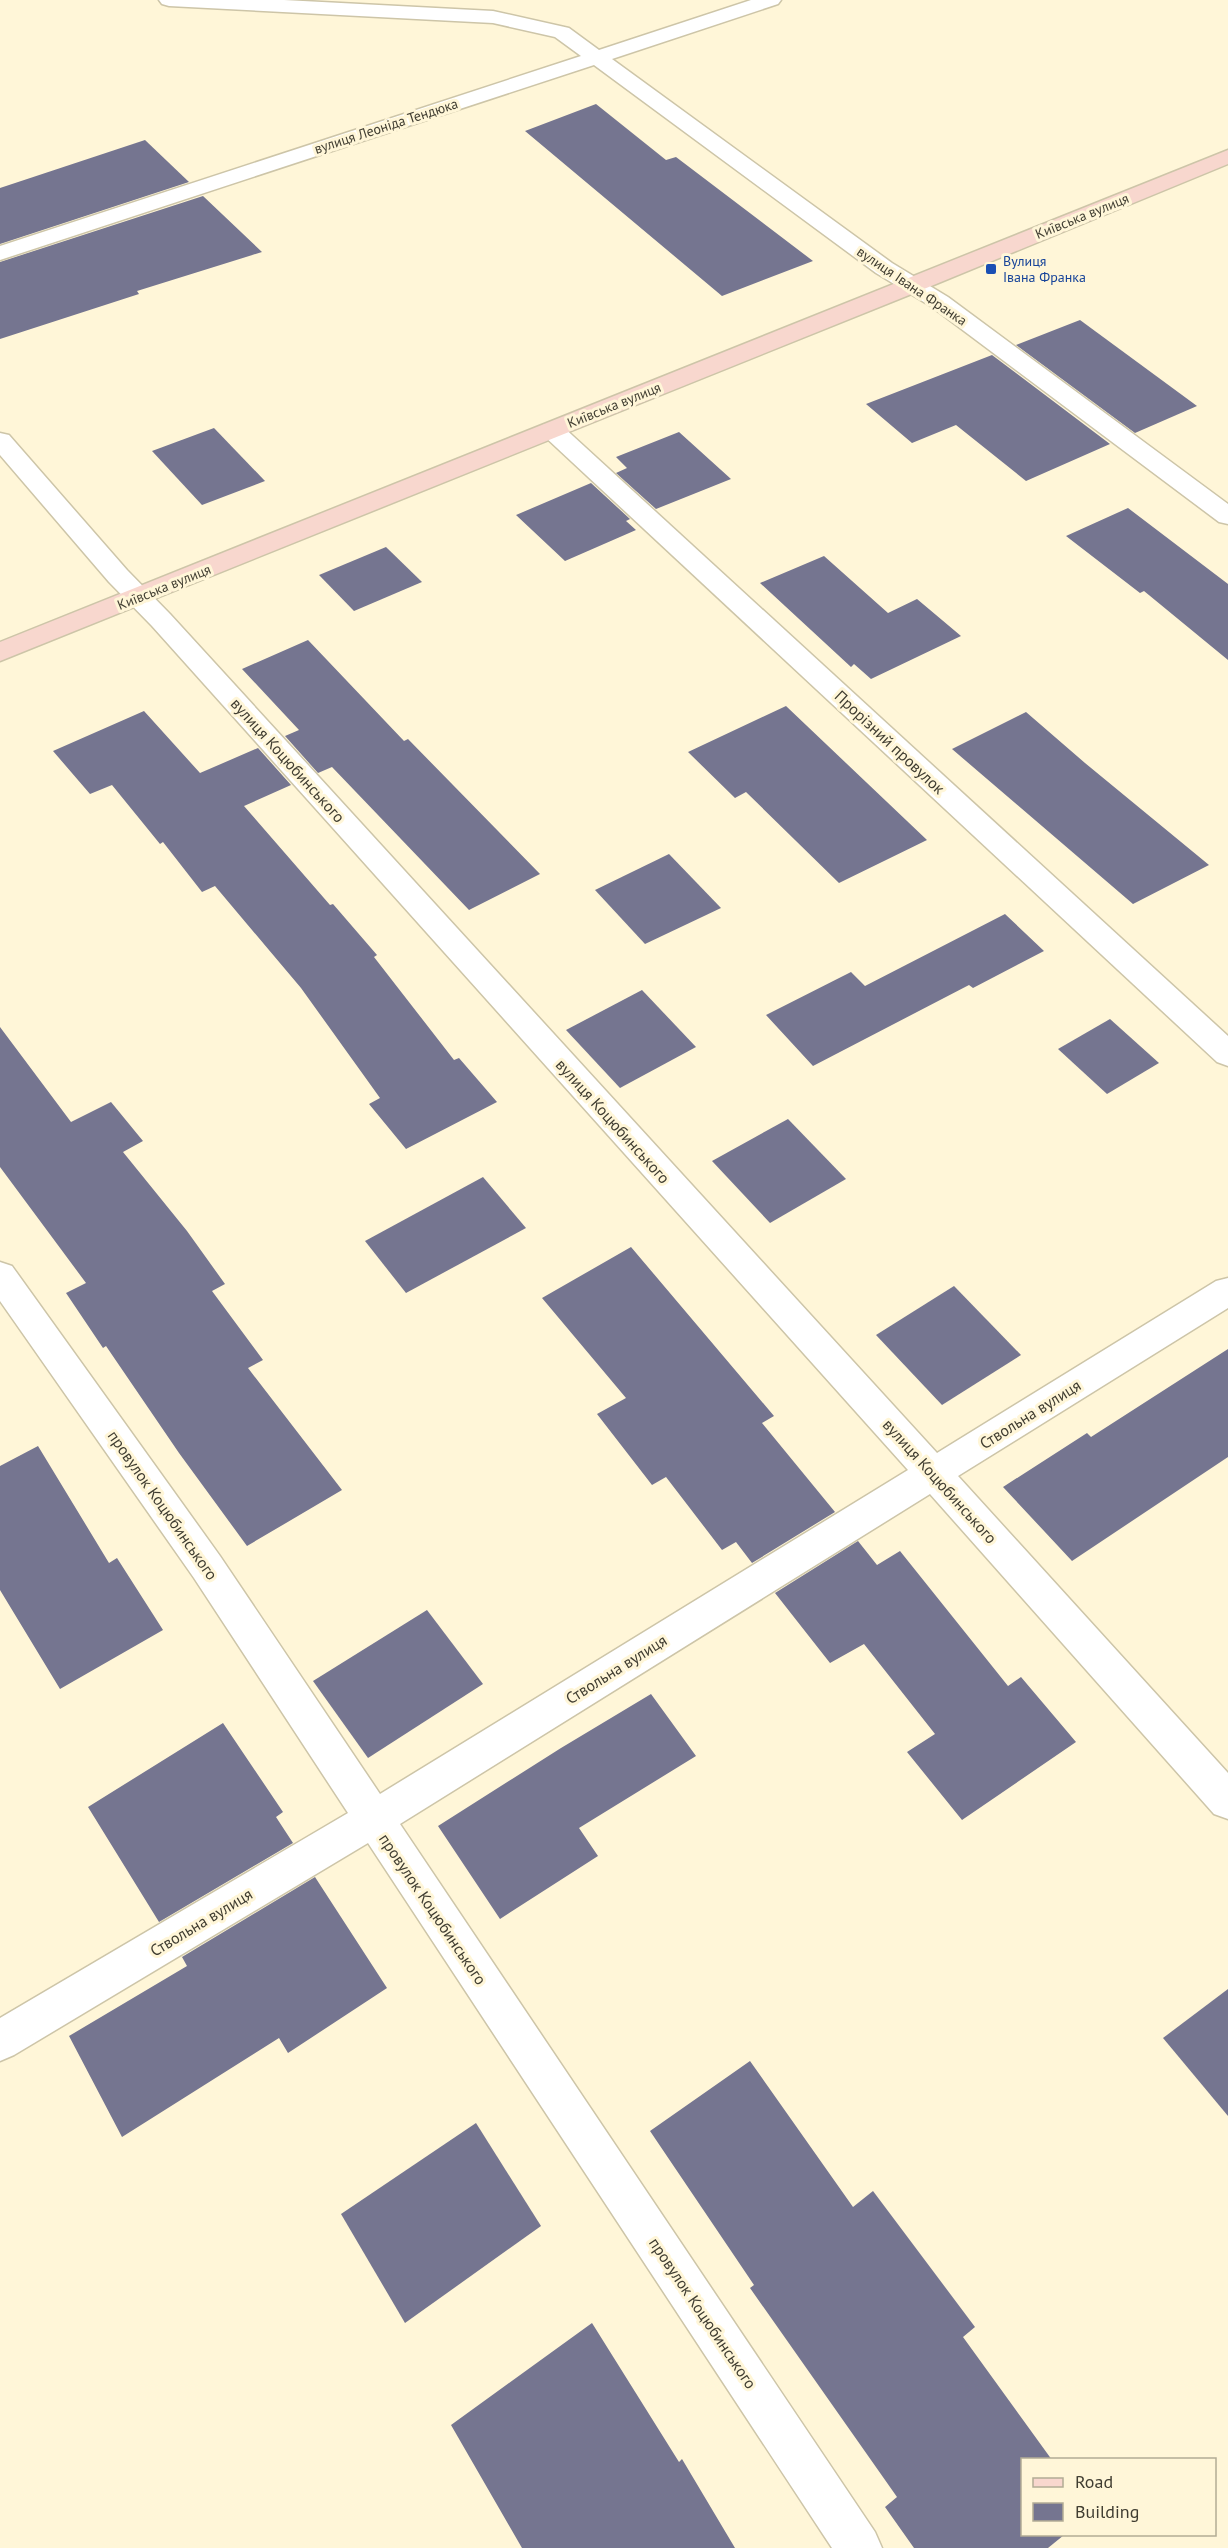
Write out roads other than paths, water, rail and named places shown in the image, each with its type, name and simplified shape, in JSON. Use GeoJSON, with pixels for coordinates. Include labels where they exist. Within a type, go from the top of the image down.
{"type":"FeatureCollection","features":[{"type":"Feature","properties":{"kind":"street","name":"вулиця Івана Франка"},"geometry":{"type":"LineString","coordinates":[[170,0],[493,17],[562,32],[910,286],[940,302],[1228,516]]}},
{"type":"Feature","properties":{"kind":"street","name":"вулиця Леоніда Тендюка"},"geometry":{"type":"LineString","coordinates":[[0,253],[771,0]]}},
{"type":"Feature","properties":{"kind":"street","name":"Київська вулиця"},"geometry":{"type":"LineString","coordinates":[[0,652],[1228,156]]}},
{"type":"Feature","properties":{"kind":"street","name":"Прорізний провулок"},"geometry":{"type":"LineString","coordinates":[[552,430],[1228,1054]]}},
{"type":"Feature","properties":{"kind":"street","name":"вулиця Коцюбинського"},"geometry":{"type":"LineString","coordinates":[[0,440],[118,576],[140,597],[934,1473],[1228,1801]]}},
{"type":"Feature","properties":{"kind":"street","name":"провулок Коцюбинського"},"geometry":{"type":"LineString","coordinates":[[0,1275],[207,1567],[859,2548]]}},
{"type":"Feature","properties":{"kind":"street","name":"Ствольна вулиця"},"geometry":{"type":"LineString","coordinates":[[0,2041],[373,1819],[1228,1291]]}},
{"type":"Feature","properties":{"kind":"place","name":"Вулиця Івана Франка"},"geometry":{"type":"Point","coordinates":[991,269]}}]}
